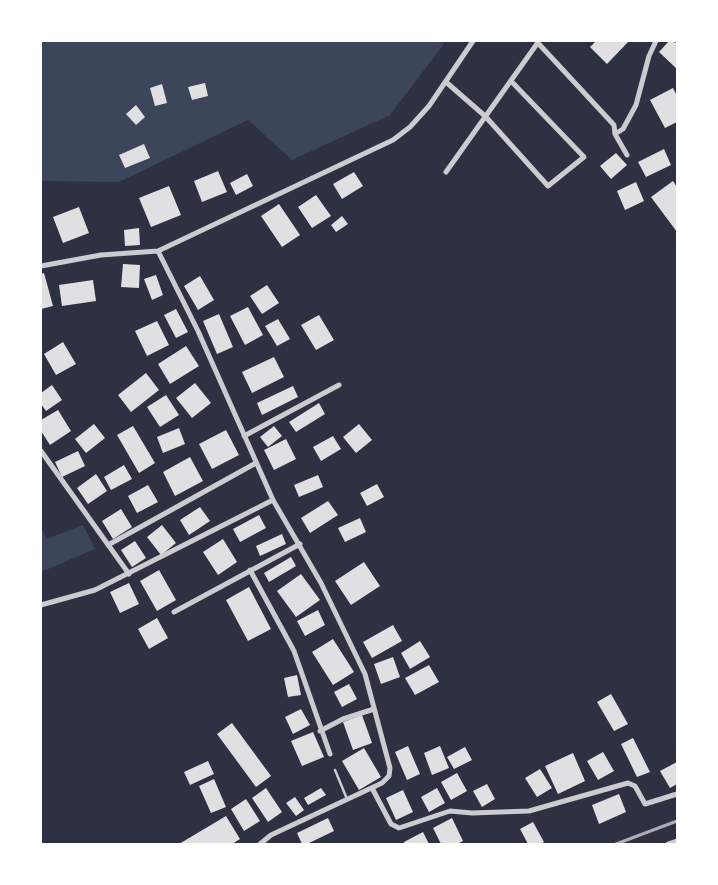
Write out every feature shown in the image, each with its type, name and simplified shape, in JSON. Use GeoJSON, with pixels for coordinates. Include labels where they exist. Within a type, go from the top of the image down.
{"type":"FeatureCollection","features":[{"type":"Feature","properties":{"kind":"street"},"geometry":{"type":"LineString","coordinates":[[41,266],[101,255],[158,251],[393,140],[410,127],[446,82],[473,41]]}},
{"type":"Feature","properties":{"kind":"street"},"geometry":{"type":"LineString","coordinates":[[615,134],[628,122],[636,104],[649,56],[656,41]]}},
{"type":"Feature","properties":{"kind":"street"},"geometry":{"type":"LineString","coordinates":[[446,172],[539,42],[614,125],[615,134],[627,155]]}},
{"type":"Feature","properties":{"kind":"street"},"geometry":{"type":"LineString","coordinates":[[446,82],[485,116],[548,186],[584,157],[511,81]]}},
{"type":"Feature","properties":{"kind":"street"},"geometry":{"type":"LineString","coordinates":[[158,251],[198,331],[273,500],[300,544],[365,674],[390,768],[389,776],[372,788],[271,835],[260,844]]}},
{"type":"Feature","properties":{"kind":"street"},"geometry":{"type":"LineString","coordinates":[[244,436],[339,385]]}},
{"type":"Feature","properties":{"kind":"street"},"geometry":{"type":"LineString","coordinates":[[41,450],[129,574]]}},
{"type":"Feature","properties":{"kind":"street"},"geometry":{"type":"LineString","coordinates":[[108,545],[256,464]]}},
{"type":"Feature","properties":{"kind":"street"},"geometry":{"type":"LineString","coordinates":[[41,605],[95,590],[273,500]]}},
{"type":"Feature","properties":{"kind":"street"},"geometry":{"type":"LineString","coordinates":[[174,612],[300,544]]}},
{"type":"Feature","properties":{"kind":"street"},"geometry":{"type":"LineString","coordinates":[[250,570],[294,651],[320,731],[330,754]]}},
{"type":"Feature","properties":{"kind":"street"},"geometry":{"type":"LineString","coordinates":[[320,731],[343,720],[374,709]]}},
{"type":"Feature","properties":{"kind":"street"},"geometry":{"type":"LineString","coordinates":[[372,788],[391,824],[399,828],[450,811],[472,813],[529,811],[628,782],[636,786],[645,804],[677,794]]}},
{"type":"Feature","properties":{"kind":"street"},"geometry":{"type":"LineString","coordinates":[[668,844],[677,841]]}},
{"type":"Feature","properties":{"kind":"lane"},"geometry":{"type":"LineString","coordinates":[[335,770],[347,799]]}},
{"type":"Feature","properties":{"kind":"shaded area"},"geometry":{"type":"Polygon","coordinates":[[[41,41],[441,41],[444,44],[390,115],[292,160],[248,120],[119,182],[41,181],[41,41]]]}},
{"type":"Feature","properties":{"kind":"shaded area"},"geometry":{"type":"Polygon","coordinates":[[[83,525],[95,549],[41,572],[41,527],[47,539],[83,525]]]}},
{"type":"Feature","properties":{"kind":"building"},"geometry":{"type":"Polygon","coordinates":[[[596,41],[629,41],[607,64],[590,47],[596,41]]]}},
{"type":"Feature","properties":{"kind":"building"},"geometry":{"type":"Polygon","coordinates":[[[669,41],[677,43],[677,69],[659,52],[669,41]]]}},
{"type":"Feature","properties":{"kind":"building"},"geometry":{"type":"Polygon","coordinates":[[[205,83],[208,96],[192,100],[188,87],[205,83]]]}},
{"type":"Feature","properties":{"kind":"building"},"geometry":{"type":"Polygon","coordinates":[[[162,84],[167,103],[155,106],[150,88],[162,84]]]}},
{"type":"Feature","properties":{"kind":"building"},"geometry":{"type":"Polygon","coordinates":[[[673,88],[677,96],[677,122],[665,128],[650,100],[673,88]]]}},
{"type":"Feature","properties":{"kind":"building"},"geometry":{"type":"Polygon","coordinates":[[[136,105],[145,117],[136,125],[126,114],[136,105]]]}},
{"type":"Feature","properties":{"kind":"building"},"geometry":{"type":"Polygon","coordinates":[[[144,144],[150,158],[125,168],[119,155],[144,144]]]}},
{"type":"Feature","properties":{"kind":"building"},"geometry":{"type":"Polygon","coordinates":[[[664,149],[671,165],[646,177],[638,162],[664,149]]]}},
{"type":"Feature","properties":{"kind":"building"},"geometry":{"type":"Polygon","coordinates":[[[616,153],[627,165],[611,179],[600,166],[616,153]]]}},
{"type":"Feature","properties":{"kind":"building"},"geometry":{"type":"Polygon","coordinates":[[[218,171],[227,192],[202,202],[194,181],[218,171]]]}},
{"type":"Feature","properties":{"kind":"building"},"geometry":{"type":"Polygon","coordinates":[[[354,172],[363,186],[342,199],[333,184],[354,172]]]}},
{"type":"Feature","properties":{"kind":"building"},"geometry":{"type":"Polygon","coordinates":[[[247,174],[253,186],[236,195],[230,183],[247,174]]]}},
{"type":"Feature","properties":{"kind":"building"},"geometry":{"type":"Polygon","coordinates":[[[673,181],[677,187],[677,232],[651,197],[673,181]]]}},
{"type":"Feature","properties":{"kind":"building"},"geometry":{"type":"Polygon","coordinates":[[[636,182],[644,201],[625,210],[617,191],[636,182]]]}},
{"type":"Feature","properties":{"kind":"building"},"geometry":{"type":"Polygon","coordinates":[[[169,186],[181,215],[151,227],[139,198],[169,186]]]}},
{"type":"Feature","properties":{"kind":"building"},"geometry":{"type":"Polygon","coordinates":[[[316,195],[331,216],[312,228],[298,207],[316,195]]]}},
{"type":"Feature","properties":{"kind":"building"},"geometry":{"type":"Polygon","coordinates":[[[279,204],[300,235],[282,247],[261,216],[279,204]]]}},
{"type":"Feature","properties":{"kind":"building"},"geometry":{"type":"Polygon","coordinates":[[[79,207],[89,233],[63,243],[53,217],[79,207]]]}},
{"type":"Feature","properties":{"kind":"building"},"geometry":{"type":"Polygon","coordinates":[[[342,216],[348,224],[336,232],[331,225],[342,216]]]}},
{"type":"Feature","properties":{"kind":"building"},"geometry":{"type":"Polygon","coordinates":[[[139,228],[140,245],[125,246],[124,230],[139,228]]]}},
{"type":"Feature","properties":{"kind":"building"},"geometry":{"type":"Polygon","coordinates":[[[123,264],[140,265],[139,288],[121,287],[123,264]]]}},
{"type":"Feature","properties":{"kind":"building"},"geometry":{"type":"Polygon","coordinates":[[[44,273],[53,306],[41,309],[41,274],[44,273]]]}},
{"type":"Feature","properties":{"kind":"building"},"geometry":{"type":"Polygon","coordinates":[[[156,275],[163,295],[152,300],[144,279],[156,275]]]}},
{"type":"Feature","properties":{"kind":"building"},"geometry":{"type":"Polygon","coordinates":[[[200,276],[214,300],[198,310],[184,286],[200,276]]]}},
{"type":"Feature","properties":{"kind":"building"},"geometry":{"type":"Polygon","coordinates":[[[93,280],[96,301],[62,306],[59,285],[93,280]]]}},
{"type":"Feature","properties":{"kind":"building"},"geometry":{"type":"Polygon","coordinates":[[[267,285],[279,303],[262,314],[250,296],[267,285]]]}},
{"type":"Feature","properties":{"kind":"building"},"geometry":{"type":"Polygon","coordinates":[[[248,307],[263,335],[245,345],[230,316],[248,307]]]}},
{"type":"Feature","properties":{"kind":"building"},"geometry":{"type":"Polygon","coordinates":[[[176,309],[188,332],[176,338],[164,315],[176,309]]]}},
{"type":"Feature","properties":{"kind":"building"},"geometry":{"type":"Polygon","coordinates":[[[219,314],[233,347],[217,354],[203,321],[219,314]]]}},
{"type":"Feature","properties":{"kind":"building"},"geometry":{"type":"Polygon","coordinates":[[[319,315],[334,340],[316,350],[301,325],[319,315]]]}},
{"type":"Feature","properties":{"kind":"building"},"geometry":{"type":"Polygon","coordinates":[[[278,319],[290,339],[277,346],[265,326],[278,319]]]}},
{"type":"Feature","properties":{"kind":"building"},"geometry":{"type":"Polygon","coordinates":[[[157,321],[169,345],[147,356],[135,331],[157,321]]]}},
{"type":"Feature","properties":{"kind":"building"},"geometry":{"type":"Polygon","coordinates":[[[63,342],[76,364],[56,375],[44,354],[63,342]]]}},
{"type":"Feature","properties":{"kind":"building"},"geometry":{"type":"Polygon","coordinates":[[[186,346],[199,366],[170,384],[158,364],[186,346]]]}},
{"type":"Feature","properties":{"kind":"building"},"geometry":{"type":"Polygon","coordinates":[[[274,357],[284,377],[252,393],[242,372],[274,357]]]}},
{"type":"Feature","properties":{"kind":"building"},"geometry":{"type":"Polygon","coordinates":[[[146,373],[159,390],[131,412],[118,395],[146,373]]]}},
{"type":"Feature","properties":{"kind":"building"},"geometry":{"type":"Polygon","coordinates":[[[195,383],[211,403],[192,418],[176,398],[195,383]]]}},
{"type":"Feature","properties":{"kind":"building"},"geometry":{"type":"Polygon","coordinates":[[[52,385],[62,400],[46,411],[41,404],[41,393],[52,385]]]}},
{"type":"Feature","properties":{"kind":"building"},"geometry":{"type":"Polygon","coordinates":[[[293,386],[298,397],[262,415],[257,403],[293,386]]]}},
{"type":"Feature","properties":{"kind":"building"},"geometry":{"type":"Polygon","coordinates":[[[166,395],[179,415],[160,427],[147,407],[166,395]]]}},
{"type":"Feature","properties":{"kind":"building"},"geometry":{"type":"Polygon","coordinates":[[[319,403],[325,414],[296,432],[289,422],[319,403]]]}},
{"type":"Feature","properties":{"kind":"building"},"geometry":{"type":"Polygon","coordinates":[[[58,410],[71,431],[50,445],[41,431],[41,420],[58,410]]]}},
{"type":"Feature","properties":{"kind":"building"},"geometry":{"type":"Polygon","coordinates":[[[94,424],[105,438],[86,453],[75,439],[94,424]]]}},
{"type":"Feature","properties":{"kind":"building"},"geometry":{"type":"Polygon","coordinates":[[[359,424],[372,440],[356,453],[343,437],[359,424]]]}},
{"type":"Feature","properties":{"kind":"building"},"geometry":{"type":"Polygon","coordinates":[[[133,426],[155,463],[139,473],[117,435],[133,426]]]}},
{"type":"Feature","properties":{"kind":"building"},"geometry":{"type":"Polygon","coordinates":[[[274,426],[282,436],[268,447],[260,437],[274,426]]]}},
{"type":"Feature","properties":{"kind":"building"},"geometry":{"type":"Polygon","coordinates":[[[179,428],[185,444],[163,453],[157,437],[179,428]]]}},
{"type":"Feature","properties":{"kind":"building"},"geometry":{"type":"Polygon","coordinates":[[[226,430],[239,455],[212,469],[199,444],[226,430]]]}},
{"type":"Feature","properties":{"kind":"building"},"geometry":{"type":"Polygon","coordinates":[[[333,436],[341,449],[321,461],[313,447],[333,436]]]}},
{"type":"Feature","properties":{"kind":"building"},"geometry":{"type":"Polygon","coordinates":[[[286,439],[296,459],[274,470],[264,450],[286,439]]]}},
{"type":"Feature","properties":{"kind":"building"},"geometry":{"type":"Polygon","coordinates":[[[78,451],[85,466],[62,477],[55,462],[78,451]]]}},
{"type":"Feature","properties":{"kind":"building"},"geometry":{"type":"Polygon","coordinates":[[[190,457],[203,481],[175,496],[163,472],[190,457]]]}},
{"type":"Feature","properties":{"kind":"building"},"geometry":{"type":"Polygon","coordinates":[[[124,465],[132,479],[111,490],[104,477],[124,465]]]}},
{"type":"Feature","properties":{"kind":"building"},"geometry":{"type":"Polygon","coordinates":[[[96,474],[107,491],[88,504],[77,488],[96,474]]]}},
{"type":"Feature","properties":{"kind":"building"},"geometry":{"type":"Polygon","coordinates":[[[318,475],[323,487],[299,497],[294,485],[318,475]]]}},
{"type":"Feature","properties":{"kind":"building"},"geometry":{"type":"Polygon","coordinates":[[[377,484],[384,497],[367,506],[360,493],[377,484]]]}},
{"type":"Feature","properties":{"kind":"building"},"geometry":{"type":"Polygon","coordinates":[[[148,485],[158,502],[137,513],[128,496],[148,485]]]}},
{"type":"Feature","properties":{"kind":"building"},"geometry":{"type":"Polygon","coordinates":[[[328,501],[338,515],[310,533],[301,518],[328,501]]]}},
{"type":"Feature","properties":{"kind":"building"},"geometry":{"type":"Polygon","coordinates":[[[200,507],[210,521],[189,535],[180,520],[200,507]]]}},
{"type":"Feature","properties":{"kind":"building"},"geometry":{"type":"Polygon","coordinates":[[[121,509],[132,527],[113,539],[102,521],[121,509]]]}},
{"type":"Feature","properties":{"kind":"building"},"geometry":{"type":"Polygon","coordinates":[[[259,515],[266,528],[240,542],[233,529],[259,515]]]}},
{"type":"Feature","properties":{"kind":"building"},"geometry":{"type":"Polygon","coordinates":[[[360,518],[366,532],[345,542],[338,528],[360,518]]]}},
{"type":"Feature","properties":{"kind":"building"},"geometry":{"type":"Polygon","coordinates":[[[162,525],[176,543],[161,555],[147,537],[162,525]]]}},
{"type":"Feature","properties":{"kind":"building"},"geometry":{"type":"Polygon","coordinates":[[[282,534],[286,544],[260,556],[256,546],[282,534]]]}},
{"type":"Feature","properties":{"kind":"building"},"geometry":{"type":"Polygon","coordinates":[[[223,539],[237,562],[218,575],[203,552],[223,539]]]}},
{"type":"Feature","properties":{"kind":"building"},"geometry":{"type":"Polygon","coordinates":[[[135,541],[146,558],[132,567],[121,550],[135,541]]]}},
{"type":"Feature","properties":{"kind":"building"},"geometry":{"type":"Polygon","coordinates":[[[291,557],[296,566],[269,582],[264,573],[291,557]]]}},
{"type":"Feature","properties":{"kind":"building"},"geometry":{"type":"Polygon","coordinates":[[[364,562],[380,586],[351,605],[335,581],[364,562]]]}},
{"type":"Feature","properties":{"kind":"building"},"geometry":{"type":"Polygon","coordinates":[[[159,570],[176,600],[157,611],[140,581],[159,570]]]}},
{"type":"Feature","properties":{"kind":"building"},"geometry":{"type":"Polygon","coordinates":[[[301,574],[320,600],[296,617],[277,591],[301,574]]]}},
{"type":"Feature","properties":{"kind":"building"},"geometry":{"type":"Polygon","coordinates":[[[129,583],[139,604],[120,613],[110,592],[129,583]]]}},
{"type":"Feature","properties":{"kind":"building"},"geometry":{"type":"Polygon","coordinates":[[[249,587],[271,629],[248,641],[226,600],[249,587]]]}},
{"type":"Feature","properties":{"kind":"building"},"geometry":{"type":"Polygon","coordinates":[[[318,610],[325,625],[305,636],[297,621],[318,610]]]}},
{"type":"Feature","properties":{"kind":"building"},"geometry":{"type":"Polygon","coordinates":[[[157,618],[168,638],[149,649],[138,629],[157,618]]]}},
{"type":"Feature","properties":{"kind":"building"},"geometry":{"type":"Polygon","coordinates":[[[393,625],[402,641],[372,658],[363,642],[393,625]]]}},
{"type":"Feature","properties":{"kind":"building"},"geometry":{"type":"Polygon","coordinates":[[[333,639],[354,672],[333,685],[312,652],[333,639]]]}},
{"type":"Feature","properties":{"kind":"building"},"geometry":{"type":"Polygon","coordinates":[[[420,641],[430,657],[410,669],[401,653],[420,641]]]}},
{"type":"Feature","properties":{"kind":"building"},"geometry":{"type":"Polygon","coordinates":[[[393,657],[400,677],[381,684],[374,664],[393,657]]]}},
{"type":"Feature","properties":{"kind":"building"},"geometry":{"type":"Polygon","coordinates":[[[429,665],[439,682],[415,695],[405,678],[429,665]]]}},
{"type":"Feature","properties":{"kind":"building"},"geometry":{"type":"Polygon","coordinates":[[[297,675],[301,695],[288,697],[284,678],[297,675]]]}},
{"type":"Feature","properties":{"kind":"building"},"geometry":{"type":"Polygon","coordinates":[[[349,684],[357,699],[342,707],[334,692],[349,684]]]}},
{"type":"Feature","properties":{"kind":"building"},"geometry":{"type":"Polygon","coordinates":[[[611,694],[628,724],[614,731],[597,702],[611,694]]]}},
{"type":"Feature","properties":{"kind":"building"},"geometry":{"type":"Polygon","coordinates":[[[301,709],[310,725],[293,734],[285,717],[301,709]]]}},
{"type":"Feature","properties":{"kind":"building"},"geometry":{"type":"Polygon","coordinates":[[[362,715],[372,743],[353,750],[343,722],[362,715]]]}},
{"type":"Feature","properties":{"kind":"building"},"geometry":{"type":"Polygon","coordinates":[[[232,723],[271,776],[256,787],[217,734],[232,723]]]}},
{"type":"Feature","properties":{"kind":"building"},"geometry":{"type":"Polygon","coordinates":[[[313,732],[324,757],[302,766],[291,741],[313,732]]]}},
{"type":"Feature","properties":{"kind":"building"},"geometry":{"type":"Polygon","coordinates":[[[633,738],[650,772],[637,777],[621,744],[633,738]]]}},
{"type":"Feature","properties":{"kind":"building"},"geometry":{"type":"Polygon","coordinates":[[[408,746],[420,774],[407,780],[395,752],[408,746]]]}},
{"type":"Feature","properties":{"kind":"building"},"geometry":{"type":"Polygon","coordinates":[[[440,746],[449,768],[432,775],[424,753],[440,746]]]}},
{"type":"Feature","properties":{"kind":"building"},"geometry":{"type":"Polygon","coordinates":[[[465,747],[472,760],[454,769],[447,757],[465,747]]]}},
{"type":"Feature","properties":{"kind":"building"},"geometry":{"type":"Polygon","coordinates":[[[364,748],[381,777],[359,790],[342,761],[364,748]]]}},
{"type":"Feature","properties":{"kind":"building"},"geometry":{"type":"Polygon","coordinates":[[[603,752],[614,771],[598,780],[587,761],[603,752]]]}},
{"type":"Feature","properties":{"kind":"building"},"geometry":{"type":"Polygon","coordinates":[[[573,753],[585,781],[558,794],[545,766],[573,753]]]}},
{"type":"Feature","properties":{"kind":"building"},"geometry":{"type":"Polygon","coordinates":[[[208,761],[214,774],[190,785],[184,772],[208,761]]]}},
{"type":"Feature","properties":{"kind":"building"},"geometry":{"type":"Polygon","coordinates":[[[677,762],[677,784],[670,788],[660,771],[677,762]]]}},
{"type":"Feature","properties":{"kind":"building"},"geometry":{"type":"Polygon","coordinates":[[[540,769],[552,788],[537,797],[525,778],[540,769]]]}},
{"type":"Feature","properties":{"kind":"building"},"geometry":{"type":"Polygon","coordinates":[[[457,773],[467,791],[451,800],[441,782],[457,773]]]}},
{"type":"Feature","properties":{"kind":"building"},"geometry":{"type":"Polygon","coordinates":[[[214,779],[226,807],[211,813],[199,786],[214,779]]]}},
{"type":"Feature","properties":{"kind":"building"},"geometry":{"type":"Polygon","coordinates":[[[487,784],[495,799],[482,807],[473,791],[487,784]]]}},
{"type":"Feature","properties":{"kind":"building"},"geometry":{"type":"Polygon","coordinates":[[[266,788],[282,812],[268,822],[252,798],[266,788]]]}},
{"type":"Feature","properties":{"kind":"building"},"geometry":{"type":"Polygon","coordinates":[[[321,788],[326,795],[308,805],[304,798],[321,788]]]}},
{"type":"Feature","properties":{"kind":"building"},"geometry":{"type":"Polygon","coordinates":[[[437,788],[445,803],[429,812],[421,797],[437,788]]]}},
{"type":"Feature","properties":{"kind":"building"},"geometry":{"type":"Polygon","coordinates":[[[403,790],[413,812],[396,820],[386,798],[403,790]]]}},
{"type":"Feature","properties":{"kind":"building"},"geometry":{"type":"Polygon","coordinates":[[[619,794],[626,812],[599,824],[592,805],[619,794]]]}},
{"type":"Feature","properties":{"kind":"building"},"geometry":{"type":"Polygon","coordinates":[[[295,797],[304,810],[296,816],[286,803],[295,797]]]}},
{"type":"Feature","properties":{"kind":"building"},"geometry":{"type":"Polygon","coordinates":[[[246,799],[260,821],[244,831],[231,809],[246,799]]]}},
{"type":"Feature","properties":{"kind":"building"},"geometry":{"type":"Polygon","coordinates":[[[226,816],[240,839],[232,844],[179,844],[226,816]]]}},
{"type":"Feature","properties":{"kind":"building"},"geometry":{"type":"Polygon","coordinates":[[[328,818],[334,831],[307,844],[302,844],[297,833],[328,818]]]}},
{"type":"Feature","properties":{"kind":"building"},"geometry":{"type":"Polygon","coordinates":[[[452,818],[463,841],[457,844],[441,844],[433,828],[452,818]]]}},
{"type":"Feature","properties":{"kind":"building"},"geometry":{"type":"Polygon","coordinates":[[[533,822],[544,842],[541,844],[528,844],[520,829],[533,822]]]}},
{"type":"Feature","properties":{"kind":"building"},"geometry":{"type":"Polygon","coordinates":[[[423,832],[429,844],[404,844],[404,842],[423,832]]]}},
{"type":"Feature","properties":{"kind":"railway"},"geometry":{"type":"LineString","coordinates":[[616,844],[677,821]]}}]}
